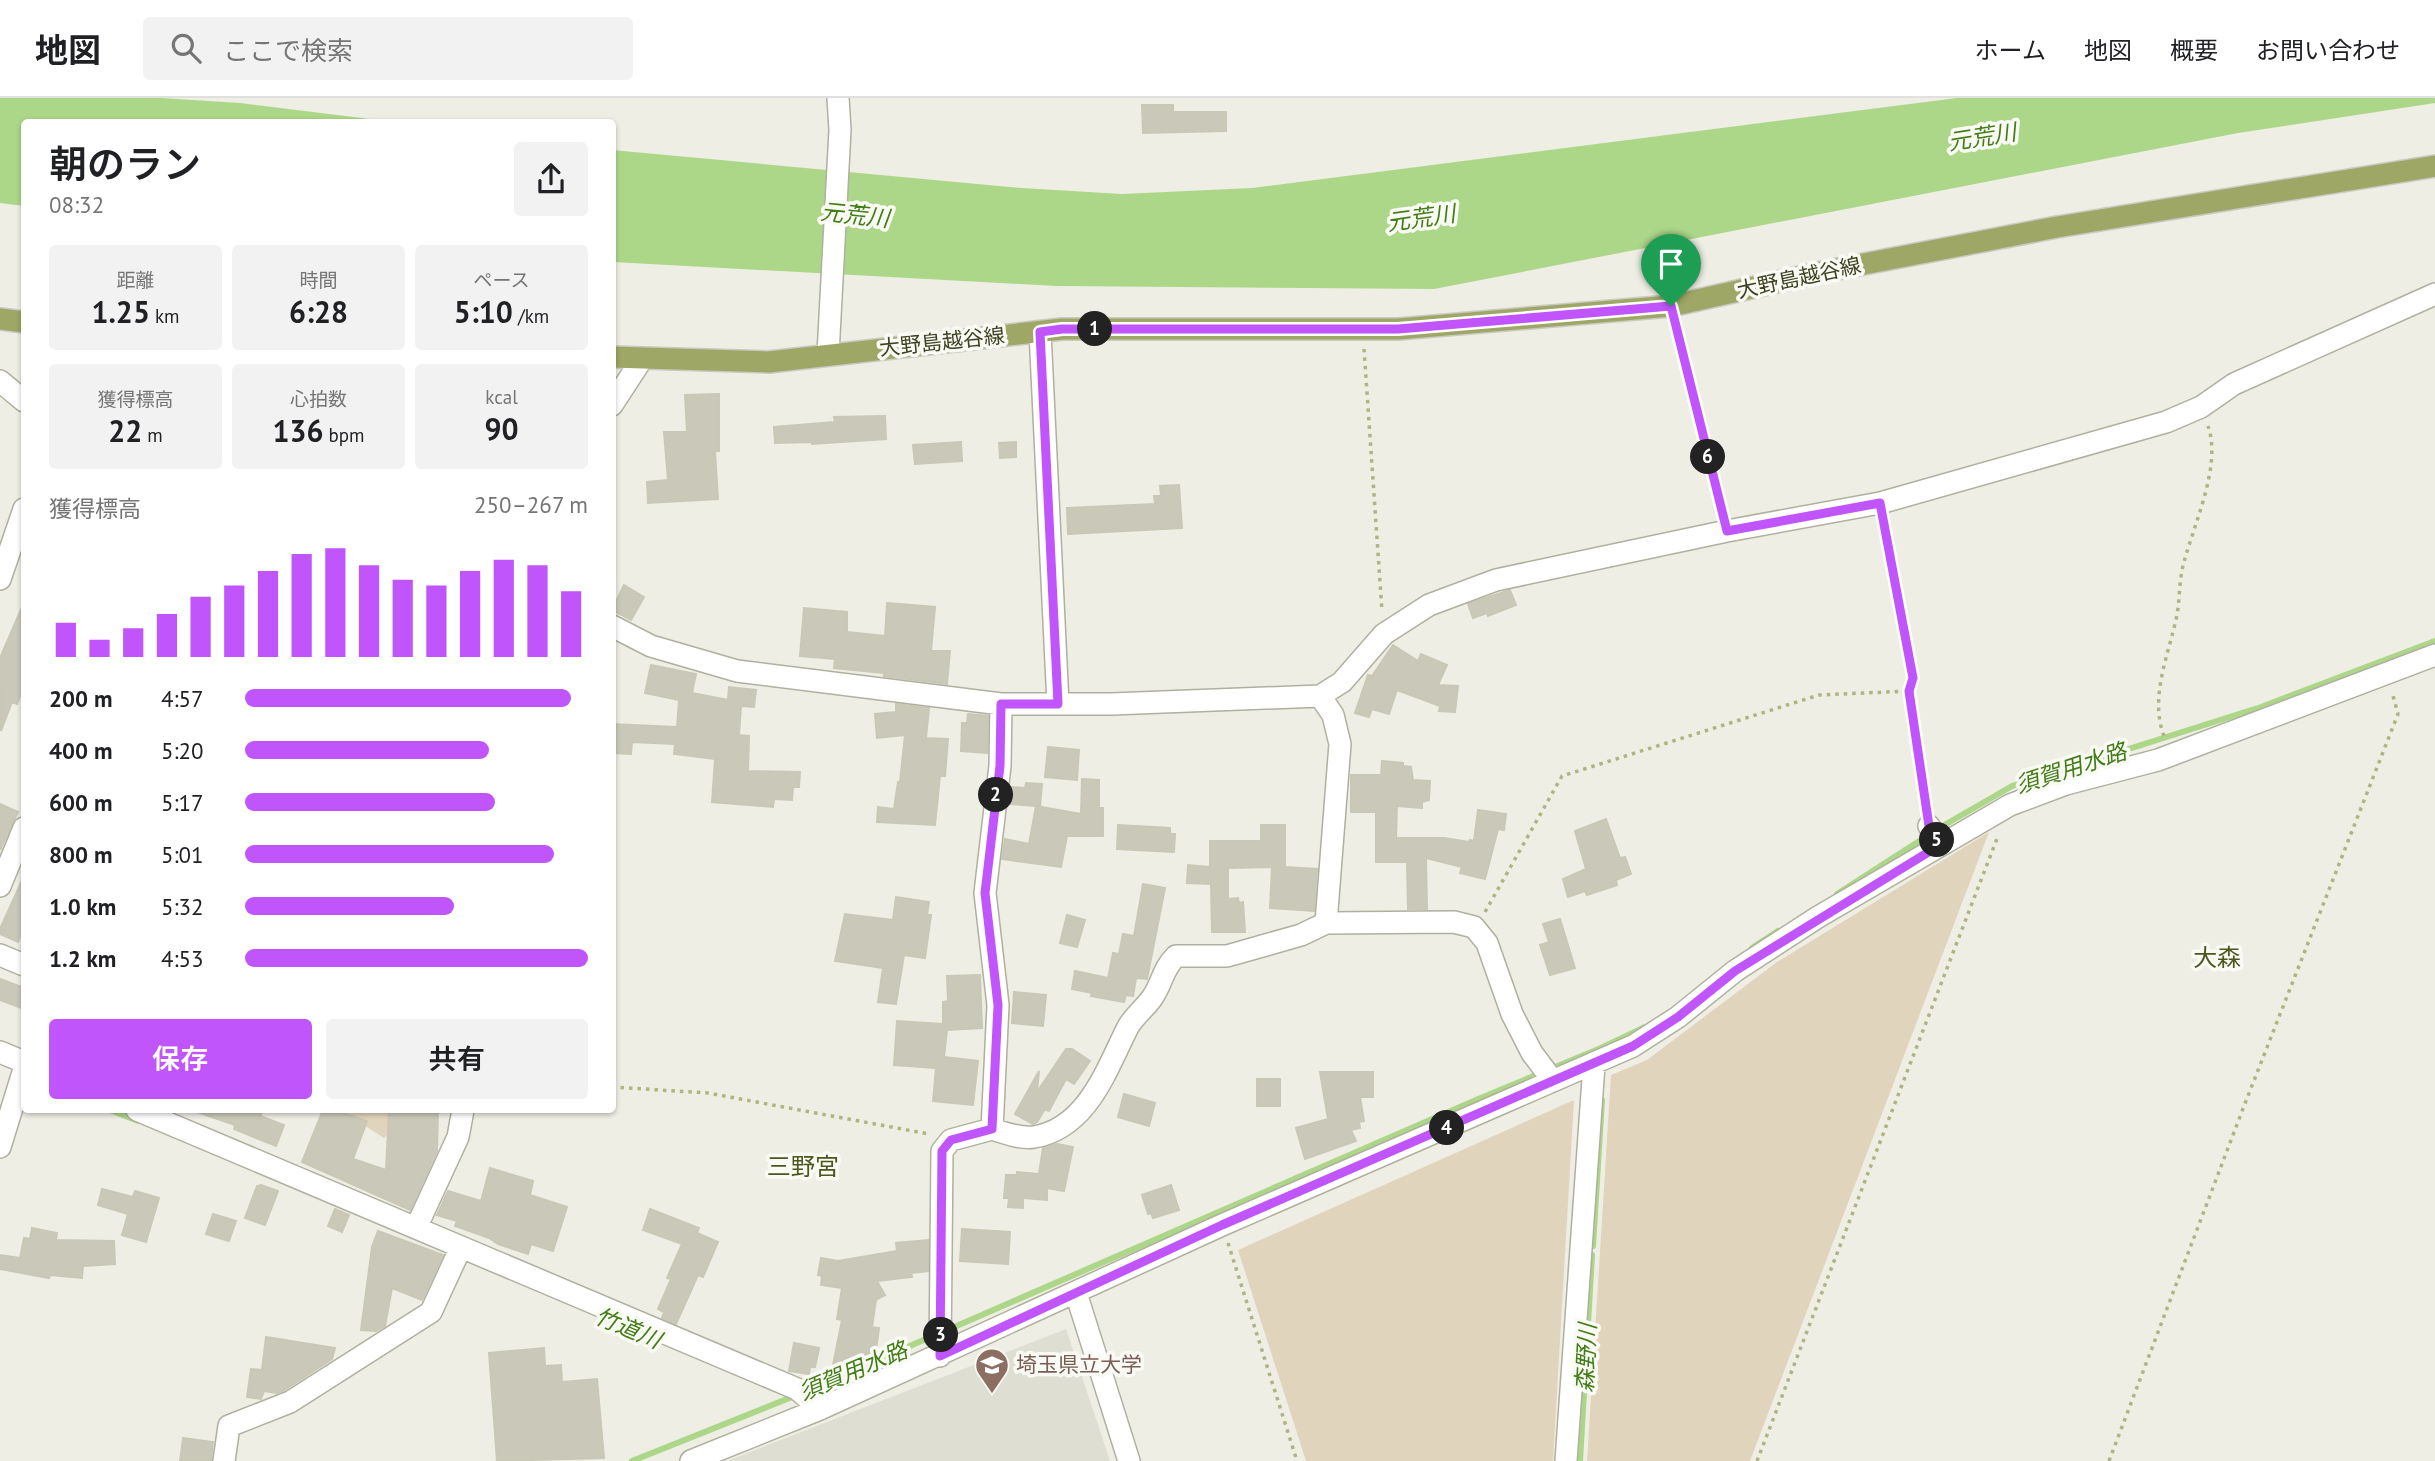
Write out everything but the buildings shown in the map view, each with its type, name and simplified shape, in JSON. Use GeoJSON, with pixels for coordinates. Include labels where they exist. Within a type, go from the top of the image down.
{"type":"FeatureCollection","features":[{"type":"Feature","properties":{"kind":"main road","name":"大野島越谷線"},"geometry":{"type":"LineString","coordinates":[[616,357],[769,362],[1062,329],[1398,329],[1671,306],[1817,273],[2057,227],[2435,166]]}},
{"type":"Feature","properties":{"kind":"main road"},"geometry":{"type":"LineString","coordinates":[[0,319],[21,322]]}},
{"type":"Feature","properties":{"kind":"street"},"geometry":{"type":"LineString","coordinates":[[828,354],[839,130],[838,98]]}},
{"type":"Feature","properties":{"kind":"street"},"geometry":{"type":"LineString","coordinates":[[616,628],[651,646],[737,671],[1001,704],[1112,704],[1320,696],[1342,682],[1384,634],[1429,605],[1496,580],[1727,531],[1880,503],[2165,422],[2201,407],[2234,384],[2435,293]]}},
{"type":"Feature","properties":{"kind":"street"},"geometry":{"type":"LineString","coordinates":[[1040,332],[1058,704]]}},
{"type":"Feature","properties":{"kind":"street"},"geometry":{"type":"LineString","coordinates":[[616,399],[642,359]]}},
{"type":"Feature","properties":{"kind":"street"},"geometry":{"type":"LineString","coordinates":[[0,381],[21,398]]}},
{"type":"Feature","properties":{"kind":"street"},"geometry":{"type":"LineString","coordinates":[[10,573],[21,523]]}},
{"type":"Feature","properties":{"kind":"street"},"geometry":{"type":"LineString","coordinates":[[691,1461],[820,1409],[1222,1225],[1633,1046],[1678,1017],[1735,971],[2010,805],[2066,784],[2158,760],[2435,655]]}},
{"type":"Feature","properties":{"kind":"street"},"geometry":{"type":"LineString","coordinates":[[1320,696],[1333,715],[1339,744],[1326,923]]}},
{"type":"Feature","properties":{"kind":"street"},"geometry":{"type":"LineString","coordinates":[[992,1129],[998,1005],[985,893],[1000,766],[1001,704]]}},
{"type":"Feature","properties":{"kind":"street"},"geometry":{"type":"LineString","coordinates":[[1929,826],[1940,845]]}},
{"type":"Feature","properties":{"kind":"street"},"geometry":{"type":"LineString","coordinates":[[0,886],[21,835]]}},
{"type":"Feature","properties":{"kind":"street"},"geometry":{"type":"LineString","coordinates":[[940,1356],[942,1151],[951,1140],[992,1129],[1033,1137],[1056,1129],[1081,1110],[1103,1081],[1130,1024],[1153,997],[1168,963],[1176,956],[1227,956],[1301,935],[1326,923],[1454,922],[1474,927],[1487,943],[1512,1014],[1532,1053],[1553,1082]]}},
{"type":"Feature","properties":{"kind":"street"},"geometry":{"type":"LineString","coordinates":[[0,955],[21,964]]}},
{"type":"Feature","properties":{"kind":"street"},"geometry":{"type":"LineString","coordinates":[[0,1052],[21,1061]]}},
{"type":"Feature","properties":{"kind":"street"},"geometry":{"type":"LineString","coordinates":[[1566,1461],[1594,1065]]}},
{"type":"Feature","properties":{"kind":"street"},"geometry":{"type":"LineString","coordinates":[[0,1147],[21,1079]]}},
{"type":"Feature","properties":{"kind":"street"},"geometry":{"type":"LineString","coordinates":[[144,1113],[797,1389],[820,1409]]}},
{"type":"Feature","properties":{"kind":"street"},"geometry":{"type":"LineString","coordinates":[[416,1228],[458,1137],[462,1113]]}},
{"type":"Feature","properties":{"kind":"street"},"geometry":{"type":"LineString","coordinates":[[224,1461],[229,1426],[290,1402],[431,1312],[461,1247]]}},
{"type":"Feature","properties":{"kind":"street"},"geometry":{"type":"LineString","coordinates":[[1076,1293],[1129,1461]]}},
{"type":"Feature","properties":{"kind":"path"},"geometry":{"type":"LineString","coordinates":[[1671,306],[1727,531]]}},
{"type":"Feature","properties":{"kind":"path"},"geometry":{"type":"LineString","coordinates":[[1364,349],[1384,634]]}},
{"type":"Feature","properties":{"kind":"path"},"geometry":{"type":"LineString","coordinates":[[2162,733],[2158,693],[2177,613],[2183,565],[2208,477],[2210,430],[2201,407]]}},
{"type":"Feature","properties":{"kind":"path"},"geometry":{"type":"LineString","coordinates":[[1880,503],[1913,678],[1909,691],[1929,826]]}},
{"type":"Feature","properties":{"kind":"path"},"geometry":{"type":"LineString","coordinates":[[2109,1461],[2244,1106],[2398,714],[2387,673]]}},
{"type":"Feature","properties":{"kind":"path"},"geometry":{"type":"LineString","coordinates":[[1474,927],[1495,898],[1562,776],[1819,695],[1909,691]]}},
{"type":"Feature","properties":{"kind":"path"},"geometry":{"type":"LineString","coordinates":[[1757,1461],[2010,805]]}},
{"type":"Feature","properties":{"kind":"path"},"geometry":{"type":"LineString","coordinates":[[616,1087],[708,1093],[951,1140]]}},
{"type":"Feature","properties":{"kind":"path"},"geometry":{"type":"LineString","coordinates":[[1222,1225],[1297,1461]]}},
{"type":"Feature","properties":{"kind":"shaded area"},"geometry":{"type":"Polygon","coordinates":[[[1989,832],[1750,1461],[1587,1461],[1611,1075],[1647,1060],[1777,962],[1989,832]]]}},
{"type":"Feature","properties":{"kind":"shaded area"},"geometry":{"type":"Polygon","coordinates":[[[1574,1100],[1553,1461],[1306,1461],[1238,1250],[1574,1100]]]}},
{"type":"Feature","properties":{"kind":"shaded area"},"geometry":{"type":"Polygon","coordinates":[[[345,1113],[407,1113],[384,1138],[345,1113]]]}},
{"type":"Feature","properties":{"kind":"shaded area","name":"埼玉県立大学"},"geometry":{"type":"Polygon","coordinates":[[[1066,1329],[1110,1461],[727,1461],[1066,1329]]]}},
{"type":"Feature","properties":{"kind":"water"},"geometry":{"type":"Polygon","coordinates":[[[0,98],[161,98],[240,103],[370,119],[21,119],[21,206],[0,203],[0,98]]]}},
{"type":"Feature","properties":{"kind":"water","name":"元荒川"},"geometry":{"type":"Polygon","coordinates":[[[1957,98],[2435,98],[2435,103],[2238,133],[1434,289],[1057,286],[616,262],[616,150],[1022,188],[1122,194],[1252,188],[1957,98]]]}},
{"type":"Feature","properties":{"kind":"waterway","name":"須賀用水路"},"geometry":{"type":"LineString","coordinates":[[1837,894],[1941,827],[2012,786],[2261,707],[2435,641]]}},
{"type":"Feature","properties":{"kind":"waterway","name":"須賀用水路"},"geometry":{"type":"LineString","coordinates":[[1752,948],[1778,931]]}},
{"type":"Feature","properties":{"kind":"waterway","name":"須賀用水路"},"geometry":{"type":"LineString","coordinates":[[945,1331],[1645,1027]]}},
{"type":"Feature","properties":{"kind":"waterway","name":"森野川"},"geometry":{"type":"LineString","coordinates":[[1593,1246],[1602,1100]]}},
{"type":"Feature","properties":{"kind":"waterway","name":"竹道川"},"geometry":{"type":"LineString","coordinates":[[118,1113],[138,1121]]}},
{"type":"Feature","properties":{"kind":"waterway","name":"森野川"},"geometry":{"type":"LineString","coordinates":[[1580,1461],[1592,1255]]}},
{"type":"Feature","properties":{"kind":"waterway","name":"須賀用水路"},"geometry":{"type":"LineString","coordinates":[[807,1391],[935,1335]]}},
{"type":"Feature","properties":{"kind":"waterway","name":"須賀用水路"},"geometry":{"type":"LineString","coordinates":[[632,1461],[797,1395]]}},
{"type":"Feature","properties":{"kind":"place","name":"埼玉県立大学"},"geometry":{"type":"Point","coordinates":[992,1395]}},
{"type":"Feature","properties":{"kind":"district","name":"大森"},"geometry":{"type":"Point","coordinates":[2217,958]}},
{"type":"Feature","properties":{"kind":"district","name":"三野宮"},"geometry":{"type":"Point","coordinates":[803,1167]}},
{"type":"Feature","properties":{"kind":"route"},"geometry":{"type":"LineString","coordinates":[[1671,306],[1727,531],[1880,503],[1913,678],[1909,691],[1929,826],[1940,845],[1735,971],[1678,1017],[1633,1046],[1222,1225],[940,1356],[942,1151],[951,1140],[992,1129],[998,1005],[985,893],[1000,766],[1001,704],[1058,704],[1040,332],[1062,329],[1398,329],[1671,306]]}}]}
